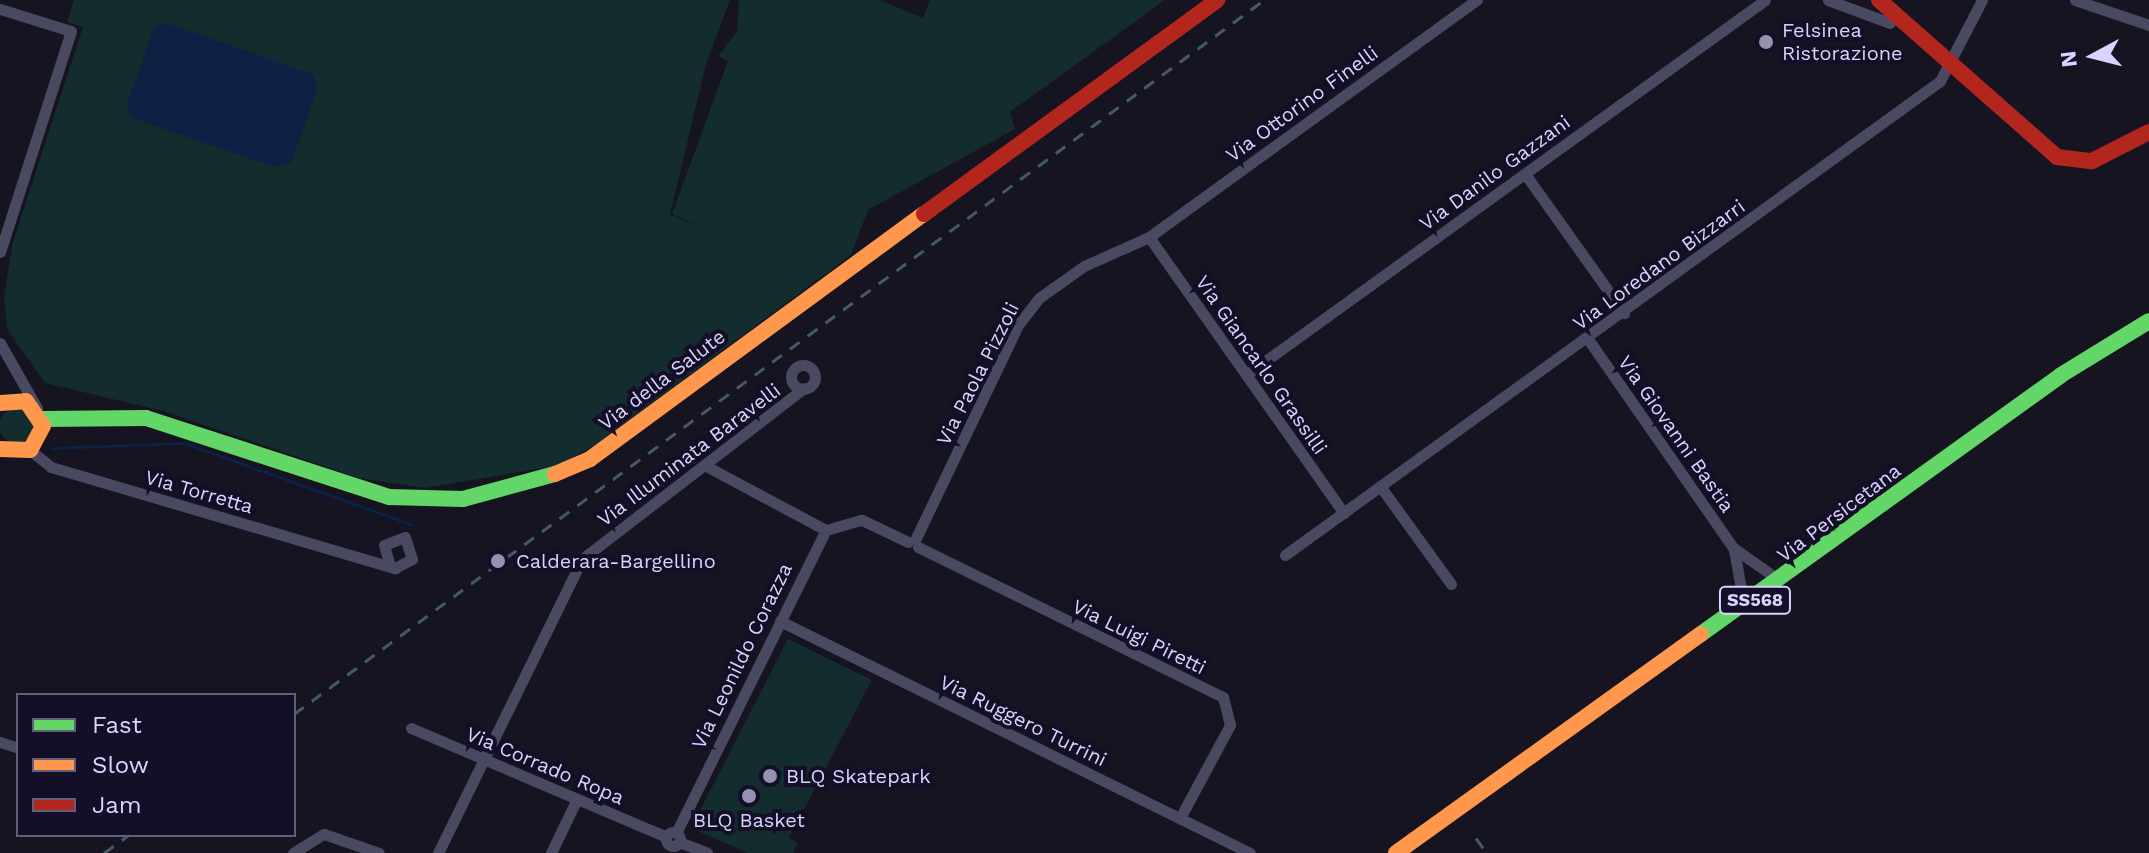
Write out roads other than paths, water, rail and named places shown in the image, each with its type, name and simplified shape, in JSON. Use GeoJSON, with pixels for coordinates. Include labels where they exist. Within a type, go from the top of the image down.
{"type":"FeatureCollection","features":[{"type":"Feature","properties":{"kind":"street","name":"Via della Salute"},"geometry":{"type":"LineString","coordinates":[[4,402],[40,414],[146,418],[389,497],[463,499],[529,486],[590,459],[1217,0]]}},
{"type":"Feature","properties":{"kind":"street","name":"Via Ottorino Finelli"},"geometry":{"type":"LineString","coordinates":[[1149,237],[1477,0]]}},
{"type":"Feature","properties":{"kind":"street","name":"Via Danilo Gazzani"},"geometry":{"type":"LineString","coordinates":[[1246,375],[1765,0]]}},
{"type":"Feature","properties":{"kind":"street"},"geometry":{"type":"LineString","coordinates":[[1828,0],[1890,23]]}},
{"type":"Feature","properties":{"kind":"street"},"geometry":{"type":"LineString","coordinates":[[1879,0],[2048,151],[2069,161],[2098,159],[2149,132]]}},
{"type":"Feature","properties":{"kind":"street","name":"Via Loredano Bizzarri"},"geometry":{"type":"LineString","coordinates":[[1285,555],[1624,313],[1940,81],[1951,65],[1982,0]]}},
{"type":"Feature","properties":{"kind":"street"},"geometry":{"type":"LineString","coordinates":[[2075,0],[2149,25]]}},
{"type":"Feature","properties":{"kind":"street"},"geometry":{"type":"LineString","coordinates":[[0,9],[71,31],[0,252]]}},
{"type":"Feature","properties":{"kind":"street"},"geometry":{"type":"LineString","coordinates":[[1990,97],[2076,152],[2149,123]]}},
{"type":"Feature","properties":{"kind":"street"},"geometry":{"type":"LineString","coordinates":[[1525,174],[1624,313]]}},
{"type":"Feature","properties":{"kind":"street","name":"Via Giancarlo Grassilli"},"geometry":{"type":"LineString","coordinates":[[1149,237],[1344,513]]}},
{"type":"Feature","properties":{"kind":"street","name":"Via Paola Pizzoli"},"geometry":{"type":"LineString","coordinates":[[918,541],[1026,312],[1084,266],[1149,237]]}},
{"type":"Feature","properties":{"kind":"street","name":"Via Persicetana"},"geometry":{"type":"LineString","coordinates":[[1396,853],[2111,343],[2149,321]]}},
{"type":"Feature","properties":{"kind":"street","name":"Via Persicetana"},"geometry":{"type":"LineString","coordinates":[[2111,343],[2149,331]]}},
{"type":"Feature","properties":{"kind":"street","name":"Via Giovanni Bastia"},"geometry":{"type":"LineString","coordinates":[[1588,339],[1734,549],[1781,581]]}},
{"type":"Feature","properties":{"kind":"street"},"geometry":{"type":"LineString","coordinates":[[0,343],[20,370],[40,414],[30,450],[0,449]]}},
{"type":"Feature","properties":{"kind":"street"},"geometry":{"type":"LineString","coordinates":[[4,402],[20,370]]}},
{"type":"Feature","properties":{"kind":"street","name":"Via Illuminata Baravelli"},"geometry":{"type":"LineString","coordinates":[[438,853],[582,559],[804,388]]}},
{"type":"Feature","properties":{"kind":"street","name":"Via Torretta"},"geometry":{"type":"LineString","coordinates":[[30,450],[51,467],[390,566]]}},
{"type":"Feature","properties":{"kind":"street"},"geometry":{"type":"LineString","coordinates":[[706,466],[826,530]]}},
{"type":"Feature","properties":{"kind":"street"},"geometry":{"type":"LineString","coordinates":[[1380,486],[1451,584]]}},
{"type":"Feature","properties":{"kind":"street","name":"Via Luigi Piretti"},"geometry":{"type":"LineString","coordinates":[[826,530],[862,520],[894,536],[918,541],[1223,697],[1230,725],[1180,818]]}},
{"type":"Feature","properties":{"kind":"street","name":"Via Leonildo Corazza"},"geometry":{"type":"LineString","coordinates":[[671,842],[826,530]]}},
{"type":"Feature","properties":{"kind":"street"},"geometry":{"type":"LineString","coordinates":[[364,559],[382,549],[394,536],[412,544],[409,563],[390,566],[382,549]]}},
{"type":"Feature","properties":{"kind":"street"},"geometry":{"type":"LineString","coordinates":[[894,536],[918,541]]}},
{"type":"Feature","properties":{"kind":"street","name":"Via Giovanni Bastia"},"geometry":{"type":"LineString","coordinates":[[1734,549],[1745,607]]}},
{"type":"Feature","properties":{"kind":"street","name":"Via Ruggero Turrini"},"geometry":{"type":"LineString","coordinates":[[780,621],[1250,853]]}},
{"type":"Feature","properties":{"kind":"street","name":"Via Corrado Ropa"},"geometry":{"type":"LineString","coordinates":[[411,728],[671,842],[707,853]]}},
{"type":"Feature","properties":{"kind":"street"},"geometry":{"type":"LineString","coordinates":[[551,853],[577,799]]}},
{"type":"Feature","properties":{"kind":"street"},"geometry":{"type":"LineString","coordinates":[[293,853],[324,834],[379,853]]}},
{"type":"Feature","properties":{"kind":"water"},"geometry":{"type":"Polygon","coordinates":[[[166,23],[312,74],[318,86],[291,163],[275,167],[133,118],[127,104],[154,29],[166,23]]]}},
{"type":"Feature","properties":{"kind":"waterway"},"geometry":{"type":"LineString","coordinates":[[52,448],[184,443],[413,525]]}},
{"type":"Feature","properties":{"kind":"railway"},"geometry":{"type":"LineString","coordinates":[[296,713],[1264,0]]}},
{"type":"Feature","properties":{"kind":"railway"},"geometry":{"type":"LineString","coordinates":[[104,853],[126,837]]}},
{"type":"Feature","properties":{"kind":"railway"},"geometry":{"type":"LineString","coordinates":[[1476,838],[1487,853]]}},
{"type":"Feature","properties":{"kind":"place","name":"Felsinea Ristorazione"},"geometry":{"type":"Point","coordinates":[1766,42]}},
{"type":"Feature","properties":{"kind":"place","name":"Calderara-Bargellino"},"geometry":{"type":"Point","coordinates":[498,561]}},
{"type":"Feature","properties":{"kind":"place","name":"BLQ Skatepark"},"geometry":{"type":"Point","coordinates":[770,776]}},
{"type":"Feature","properties":{"kind":"place","name":"BLQ Basket"},"geometry":{"type":"Point","coordinates":[749,796]}}]}
